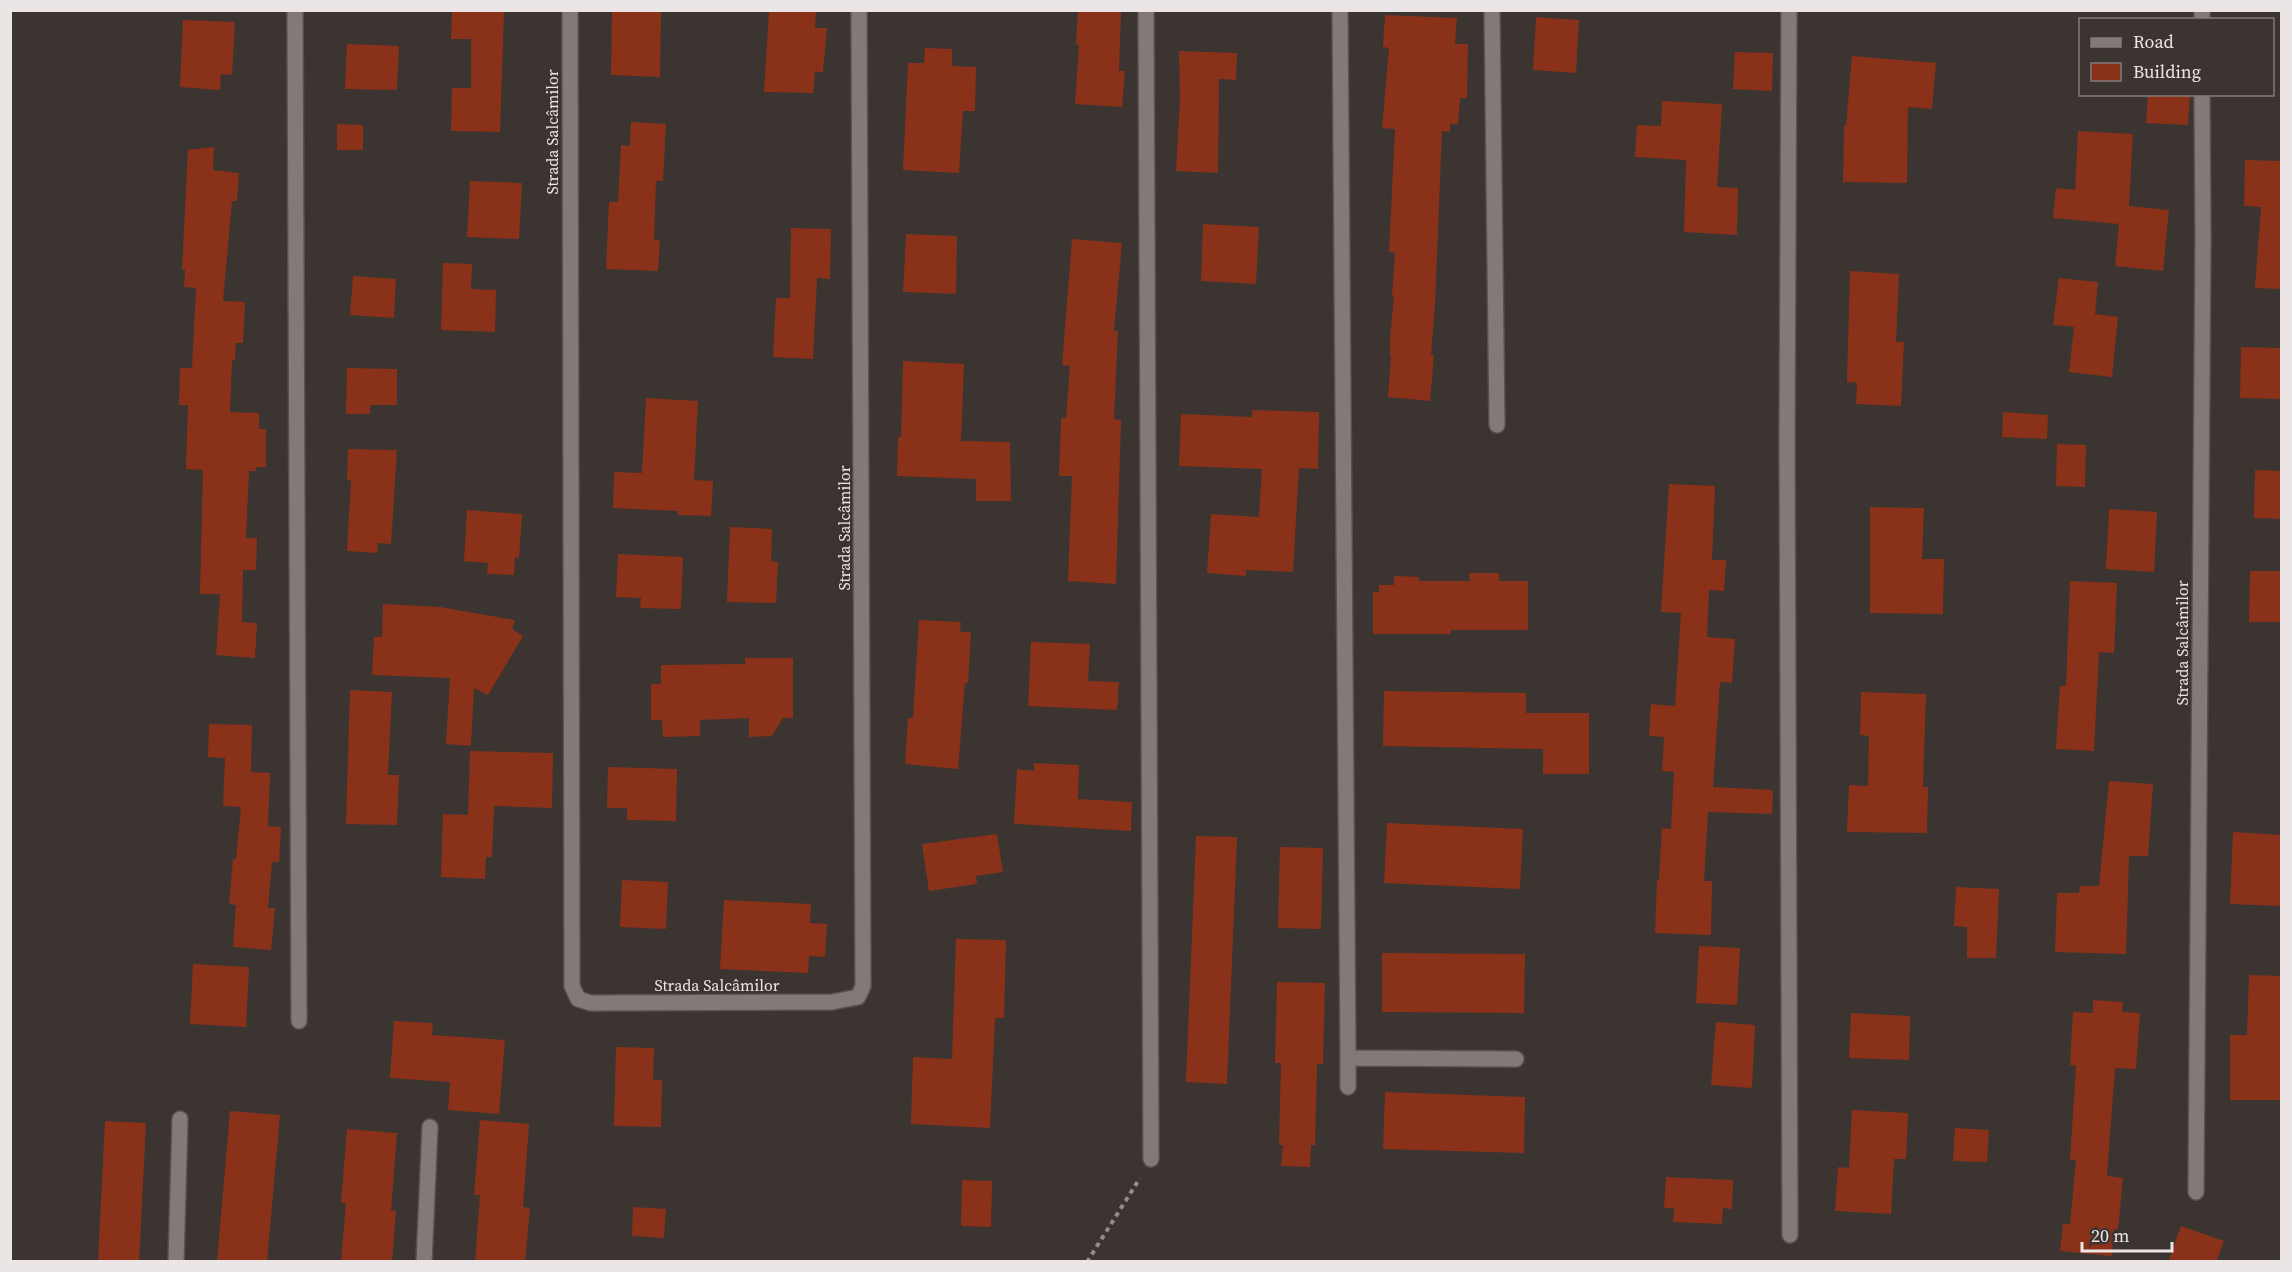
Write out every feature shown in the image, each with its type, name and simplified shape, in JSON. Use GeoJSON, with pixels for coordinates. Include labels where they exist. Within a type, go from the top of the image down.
{"type":"FeatureCollection","features":[{"type":"Feature","properties":{"kind":"street"},"geometry":{"type":"LineString","coordinates":[[295,10],[299,1022]]}},
{"type":"Feature","properties":{"kind":"street","name":"Strada Salcâmilor"},"geometry":{"type":"LineString","coordinates":[[570,10],[572,986],[578,999],[591,1003],[832,1002],[858,997],[863,986],[859,10]]}},
{"type":"Feature","properties":{"kind":"street"},"geometry":{"type":"LineString","coordinates":[[1146,10],[1151,1159]]}},
{"type":"Feature","properties":{"kind":"street"},"geometry":{"type":"LineString","coordinates":[[1341,10],[1348,1087]]}},
{"type":"Feature","properties":{"kind":"street"},"geometry":{"type":"LineString","coordinates":[[1492,10],[1497,425]]}},
{"type":"Feature","properties":{"kind":"street"},"geometry":{"type":"LineString","coordinates":[[1789,10],[1787,477],[1790,1235]]}},
{"type":"Feature","properties":{"kind":"street","name":"Strada Salcâmilor"},"geometry":{"type":"LineString","coordinates":[[2196,1192],[2203,249],[2202,96]]}},
{"type":"Feature","properties":{"kind":"street"},"geometry":{"type":"LineString","coordinates":[[1348,1058],[1516,1059]]}},
{"type":"Feature","properties":{"kind":"street"},"geometry":{"type":"LineString","coordinates":[[176,1262],[180,1119]]}},
{"type":"Feature","properties":{"kind":"street"},"geometry":{"type":"LineString","coordinates":[[424,1262],[430,1127]]}},
{"type":"Feature","properties":{"kind":"path"},"geometry":{"type":"LineString","coordinates":[[1087,1262],[1151,1159]]}},
{"type":"Feature","properties":{"kind":"building"},"geometry":{"type":"Polygon","coordinates":[[[452,10],[504,10],[500,132],[451,131],[452,88],[471,88],[471,39],[451,39],[452,10]]]}},
{"type":"Feature","properties":{"kind":"building"},"geometry":{"type":"Polygon","coordinates":[[[612,10],[661,10],[660,77],[611,75],[612,10]]]}},
{"type":"Feature","properties":{"kind":"building"},"geometry":{"type":"Polygon","coordinates":[[[769,10],[816,10],[815,28],[827,28],[823,72],[815,72],[813,93],[764,92],[769,10]]]}},
{"type":"Feature","properties":{"kind":"building"},"geometry":{"type":"Polygon","coordinates":[[[1078,10],[1121,11],[1119,71],[1125,71],[1122,107],[1075,104],[1079,45],[1076,45],[1078,10]]]}},
{"type":"Feature","properties":{"kind":"building"},"geometry":{"type":"Polygon","coordinates":[[[1385,15],[1457,18],[1455,44],[1468,44],[1467,98],[1460,98],[1458,124],[1450,124],[1450,132],[1442,131],[1431,355],[1434,355],[1430,401],[1388,397],[1394,296],[1392,296],[1395,253],[1389,252],[1395,129],[1382,128],[1389,48],[1383,47],[1385,15]]]}},
{"type":"Feature","properties":{"kind":"building"},"geometry":{"type":"Polygon","coordinates":[[[1536,17],[1579,20],[1576,73],[1533,70],[1536,17]]]}},
{"type":"Feature","properties":{"kind":"building"},"geometry":{"type":"Polygon","coordinates":[[[183,20],[235,22],[232,75],[221,74],[220,90],[180,87],[183,20]]]}},
{"type":"Feature","properties":{"kind":"building"},"geometry":{"type":"Polygon","coordinates":[[[347,44],[399,46],[397,90],[345,89],[347,44]]]}},
{"type":"Feature","properties":{"kind":"building"},"geometry":{"type":"Polygon","coordinates":[[[925,48],[952,49],[952,66],[976,67],[975,111],[963,111],[959,173],[903,170],[908,63],[924,63],[925,48]]]}},
{"type":"Feature","properties":{"kind":"building"},"geometry":{"type":"Polygon","coordinates":[[[1179,51],[1237,53],[1236,80],[1219,79],[1218,173],[1176,171],[1180,100],[1179,51]]]}},
{"type":"Feature","properties":{"kind":"building"},"geometry":{"type":"Polygon","coordinates":[[[1735,52],[1773,53],[1772,91],[1733,89],[1735,52]]]}},
{"type":"Feature","properties":{"kind":"building"},"geometry":{"type":"Polygon","coordinates":[[[1852,56],[1936,63],[1932,109],[1908,107],[1907,183],[1843,182],[1844,126],[1846,126],[1852,56]]]}},
{"type":"Feature","properties":{"kind":"building"},"geometry":{"type":"Polygon","coordinates":[[[2148,96],[2190,96],[2188,125],[2146,123],[2148,96]]]}},
{"type":"Feature","properties":{"kind":"building"},"geometry":{"type":"Polygon","coordinates":[[[1662,101],[1722,104],[1717,187],[1738,188],[1737,235],[1684,232],[1686,160],[1635,157],[1637,125],[1661,126],[1662,101]]]}},
{"type":"Feature","properties":{"kind":"building"},"geometry":{"type":"Polygon","coordinates":[[[631,122],[666,124],[663,181],[656,181],[654,239],[660,240],[658,271],[606,269],[609,202],[618,202],[621,145],[630,146],[631,122]]]}},
{"type":"Feature","properties":{"kind":"building"},"geometry":{"type":"Polygon","coordinates":[[[337,124],[363,125],[363,150],[337,150],[337,124]]]}},
{"type":"Feature","properties":{"kind":"building"},"geometry":{"type":"Polygon","coordinates":[[[2078,131],[2133,134],[2129,206],[2169,210],[2163,271],[2115,266],[2119,224],[2053,218],[2056,188],[2075,190],[2078,131]]]}},
{"type":"Feature","properties":{"kind":"building"},"geometry":{"type":"Polygon","coordinates":[[[214,147],[213,170],[239,173],[237,201],[232,201],[223,301],[245,302],[243,343],[236,343],[235,361],[232,360],[230,412],[259,413],[259,429],[266,429],[266,467],[256,467],[256,471],[249,471],[246,538],[257,538],[256,570],[243,570],[242,622],[257,623],[255,658],[216,655],[220,594],[200,594],[203,470],[186,469],[188,405],[179,405],[180,368],[192,368],[196,288],[184,287],[185,270],[182,270],[188,150],[214,147]]]}},
{"type":"Feature","properties":{"kind":"building"},"geometry":{"type":"Polygon","coordinates":[[[2245,160],[2282,161],[2282,289],[2255,288],[2261,207],[2244,206],[2245,160]]]}},
{"type":"Feature","properties":{"kind":"building"},"geometry":{"type":"Polygon","coordinates":[[[470,181],[522,183],[519,239],[467,237],[470,181]]]}},
{"type":"Feature","properties":{"kind":"building"},"geometry":{"type":"Polygon","coordinates":[[[1203,224],[1259,227],[1256,284],[1201,281],[1203,224]]]}},
{"type":"Feature","properties":{"kind":"building"},"geometry":{"type":"Polygon","coordinates":[[[791,228],[831,229],[830,279],[817,278],[813,359],[773,357],[776,298],[790,298],[791,228]]]}},
{"type":"Feature","properties":{"kind":"building"},"geometry":{"type":"Polygon","coordinates":[[[906,234],[957,236],[956,294],[903,292],[906,234]]]}},
{"type":"Feature","properties":{"kind":"building"},"geometry":{"type":"Polygon","coordinates":[[[1072,239],[1122,243],[1114,331],[1118,331],[1114,419],[1121,420],[1116,584],[1068,581],[1072,476],[1059,476],[1061,418],[1066,418],[1070,366],[1062,365],[1072,239]]]}},
{"type":"Feature","properties":{"kind":"building"},"geometry":{"type":"Polygon","coordinates":[[[443,263],[472,264],[471,289],[496,290],[495,332],[441,330],[443,263]]]}},
{"type":"Feature","properties":{"kind":"building"},"geometry":{"type":"Polygon","coordinates":[[[1850,271],[1899,274],[1896,342],[1904,342],[1901,406],[1856,404],[1857,383],[1847,382],[1850,271]]]}},
{"type":"Feature","properties":{"kind":"building"},"geometry":{"type":"Polygon","coordinates":[[[353,276],[396,279],[394,318],[350,315],[353,276]]]}},
{"type":"Feature","properties":{"kind":"building"},"geometry":{"type":"Polygon","coordinates":[[[2059,278],[2098,282],[2095,314],[2118,317],[2112,377],[2069,372],[2074,327],[2053,325],[2059,278]]]}},
{"type":"Feature","properties":{"kind":"building"},"geometry":{"type":"Polygon","coordinates":[[[2241,347],[2281,348],[2280,399],[2240,398],[2241,347]]]}},
{"type":"Feature","properties":{"kind":"building"},"geometry":{"type":"Polygon","coordinates":[[[903,361],[964,364],[961,441],[1010,442],[1011,501],[976,501],[976,479],[897,476],[898,437],[901,437],[903,361]]]}},
{"type":"Feature","properties":{"kind":"building"},"geometry":{"type":"Polygon","coordinates":[[[347,368],[397,369],[397,405],[370,405],[370,414],[346,414],[347,368]]]}},
{"type":"Feature","properties":{"kind":"building"},"geometry":{"type":"Polygon","coordinates":[[[646,398],[698,401],[694,480],[713,481],[711,516],[678,515],[678,511],[613,508],[614,472],[642,473],[646,398]]]}},
{"type":"Feature","properties":{"kind":"building"},"geometry":{"type":"Polygon","coordinates":[[[1252,410],[1319,412],[1318,469],[1299,468],[1293,572],[1246,570],[1246,576],[1207,573],[1211,514],[1259,517],[1262,469],[1179,466],[1181,414],[1252,417],[1252,410]]]}},
{"type":"Feature","properties":{"kind":"building"},"geometry":{"type":"Polygon","coordinates":[[[2003,412],[2048,415],[2047,439],[2002,437],[2003,412]]]}},
{"type":"Feature","properties":{"kind":"building"},"geometry":{"type":"Polygon","coordinates":[[[2057,444],[2086,445],[2085,487],[2056,486],[2057,444]]]}},
{"type":"Feature","properties":{"kind":"building"},"geometry":{"type":"Polygon","coordinates":[[[348,449],[397,450],[391,544],[378,543],[377,553],[347,551],[351,480],[347,480],[348,449]]]}},
{"type":"Feature","properties":{"kind":"building"},"geometry":{"type":"Polygon","coordinates":[[[2255,470],[2282,471],[2282,519],[2254,518],[2255,470]]]}},
{"type":"Feature","properties":{"kind":"building"},"geometry":{"type":"Polygon","coordinates":[[[1669,484],[1715,486],[1712,560],[1726,560],[1724,591],[1709,590],[1707,637],[1735,639],[1732,683],[1720,682],[1713,787],[1773,790],[1772,814],[1708,812],[1704,881],[1712,881],[1711,935],[1655,933],[1662,828],[1671,829],[1674,772],[1662,771],[1664,737],[1649,736],[1651,704],[1675,706],[1681,613],[1661,612],[1669,484]]]}},
{"type":"Feature","properties":{"kind":"building"},"geometry":{"type":"Polygon","coordinates":[[[1870,507],[1924,508],[1922,559],[1944,559],[1943,614],[1870,613],[1870,507]]]}},
{"type":"Feature","properties":{"kind":"building"},"geometry":{"type":"Polygon","coordinates":[[[2109,509],[2157,512],[2154,572],[2106,569],[2109,509]]]}},
{"type":"Feature","properties":{"kind":"building"},"geometry":{"type":"Polygon","coordinates":[[[467,510],[522,514],[519,558],[515,557],[514,575],[487,574],[488,563],[464,561],[467,510]]]}},
{"type":"Feature","properties":{"kind":"building"},"geometry":{"type":"Polygon","coordinates":[[[730,527],[772,529],[771,561],[778,562],[776,603],[727,602],[730,527]]]}},
{"type":"Feature","properties":{"kind":"building"},"geometry":{"type":"Polygon","coordinates":[[[618,554],[683,557],[681,609],[640,608],[641,598],[616,597],[618,554]]]}},
{"type":"Feature","properties":{"kind":"building"},"geometry":{"type":"Polygon","coordinates":[[[2250,571],[2282,571],[2282,622],[2249,622],[2250,571]]]}},
{"type":"Feature","properties":{"kind":"building"},"geometry":{"type":"Polygon","coordinates":[[[1469,573],[1499,573],[1499,581],[1528,581],[1528,630],[1451,630],[1451,634],[1373,634],[1373,592],[1379,592],[1379,585],[1394,585],[1394,576],[1419,577],[1419,581],[1470,581],[1469,573]]]}},
{"type":"Feature","properties":{"kind":"building"},"geometry":{"type":"Polygon","coordinates":[[[2070,581],[2117,583],[2114,653],[2099,652],[2094,751],[2056,749],[2060,686],[2066,686],[2070,581]]]}},
{"type":"Feature","properties":{"kind":"building"},"geometry":{"type":"Polygon","coordinates":[[[383,604],[440,607],[515,620],[512,629],[523,636],[488,695],[474,688],[471,746],[446,744],[450,678],[372,675],[374,637],[382,637],[383,604]]]}},
{"type":"Feature","properties":{"kind":"building"},"geometry":{"type":"Polygon","coordinates":[[[919,620],[961,622],[960,632],[971,632],[968,683],[965,683],[958,769],[905,764],[908,718],[913,718],[919,620]]]}},
{"type":"Feature","properties":{"kind":"building"},"geometry":{"type":"Polygon","coordinates":[[[1031,642],[1090,644],[1088,681],[1119,682],[1117,710],[1028,706],[1031,642]]]}},
{"type":"Feature","properties":{"kind":"building"},"geometry":{"type":"Polygon","coordinates":[[[745,658],[793,658],[793,718],[783,718],[772,736],[749,737],[749,718],[700,720],[700,736],[663,737],[662,720],[651,720],[651,684],[661,684],[661,665],[745,664],[745,658]]]}},
{"type":"Feature","properties":{"kind":"building"},"geometry":{"type":"Polygon","coordinates":[[[350,690],[392,692],[388,775],[399,775],[397,825],[346,824],[350,690]]]}},
{"type":"Feature","properties":{"kind":"building"},"geometry":{"type":"Polygon","coordinates":[[[1384,691],[1526,693],[1526,713],[1589,713],[1589,774],[1543,774],[1543,749],[1383,746],[1384,691]]]}},
{"type":"Feature","properties":{"kind":"building"},"geometry":{"type":"Polygon","coordinates":[[[1861,692],[1926,694],[1923,787],[1928,787],[1927,833],[1847,832],[1849,785],[1868,786],[1869,736],[1860,735],[1861,692]]]}},
{"type":"Feature","properties":{"kind":"building"},"geometry":{"type":"Polygon","coordinates":[[[209,724],[252,725],[251,772],[270,773],[268,826],[281,827],[279,862],[272,862],[268,908],[275,908],[271,950],[233,947],[236,905],[229,904],[241,807],[223,806],[225,758],[208,757],[209,724]]]}},
{"type":"Feature","properties":{"kind":"building"},"geometry":{"type":"Polygon","coordinates":[[[470,751],[553,753],[552,808],[494,806],[492,857],[486,857],[485,879],[441,877],[443,814],[468,815],[470,751]]]}},
{"type":"Feature","properties":{"kind":"building"},"geometry":{"type":"Polygon","coordinates":[[[1034,763],[1079,765],[1078,799],[1132,802],[1131,831],[1014,824],[1017,769],[1034,771],[1034,763]]]}},
{"type":"Feature","properties":{"kind":"building"},"geometry":{"type":"Polygon","coordinates":[[[608,767],[677,769],[676,821],[627,820],[627,808],[607,808],[608,767]]]}},
{"type":"Feature","properties":{"kind":"building"},"geometry":{"type":"Polygon","coordinates":[[[2109,781],[2153,784],[2148,856],[2129,856],[2126,954],[2055,952],[2057,893],[2079,893],[2080,886],[2099,886],[2109,781]]]}},
{"type":"Feature","properties":{"kind":"building"},"geometry":{"type":"Polygon","coordinates":[[[1387,823],[1523,829],[1520,889],[1384,883],[1387,823]]]}},
{"type":"Feature","properties":{"kind":"building"},"geometry":{"type":"Polygon","coordinates":[[[2233,832],[2282,835],[2280,906],[2230,904],[2233,832]]]}},
{"type":"Feature","properties":{"kind":"building"},"geometry":{"type":"Polygon","coordinates":[[[997,834],[1003,872],[976,876],[977,884],[929,891],[922,844],[997,834]]]}},
{"type":"Feature","properties":{"kind":"building"},"geometry":{"type":"Polygon","coordinates":[[[1196,836],[1237,837],[1227,1084],[1186,1082],[1196,836]]]}},
{"type":"Feature","properties":{"kind":"building"},"geometry":{"type":"Polygon","coordinates":[[[1280,847],[1323,848],[1321,929],[1278,928],[1280,847]]]}},
{"type":"Feature","properties":{"kind":"building"},"geometry":{"type":"Polygon","coordinates":[[[622,880],[668,882],[666,929],[620,927],[622,880]]]}},
{"type":"Feature","properties":{"kind":"building"},"geometry":{"type":"Polygon","coordinates":[[[1956,887],[1999,889],[1996,958],[1967,958],[1967,927],[1954,926],[1956,887]]]}},
{"type":"Feature","properties":{"kind":"building"},"geometry":{"type":"Polygon","coordinates":[[[724,900],[811,904],[810,923],[827,924],[825,957],[809,956],[808,973],[720,969],[724,900]]]}},
{"type":"Feature","properties":{"kind":"building"},"geometry":{"type":"Polygon","coordinates":[[[956,939],[1006,940],[1004,1018],[995,1018],[990,1128],[911,1124],[913,1057],[952,1059],[956,939]]]}},
{"type":"Feature","properties":{"kind":"building"},"geometry":{"type":"Polygon","coordinates":[[[1699,946],[1740,948],[1737,1005],[1696,1003],[1699,946]]]}},
{"type":"Feature","properties":{"kind":"building"},"geometry":{"type":"Polygon","coordinates":[[[1382,953],[1525,954],[1524,1013],[1382,1012],[1382,953]]]}},
{"type":"Feature","properties":{"kind":"building"},"geometry":{"type":"Polygon","coordinates":[[[193,964],[249,967],[246,1027],[190,1024],[193,964]]]}},
{"type":"Feature","properties":{"kind":"building"},"geometry":{"type":"Polygon","coordinates":[[[2249,975],[2282,976],[2282,1100],[2230,1100],[2230,1035],[2247,1035],[2249,975]]]}},
{"type":"Feature","properties":{"kind":"building"},"geometry":{"type":"Polygon","coordinates":[[[1277,982],[1325,983],[1323,1064],[1317,1064],[1315,1145],[1311,1145],[1310,1167],[1281,1166],[1283,1145],[1279,1145],[1281,1063],[1275,1063],[1277,982]]]}},
{"type":"Feature","properties":{"kind":"building"},"geometry":{"type":"Polygon","coordinates":[[[2093,1000],[2123,1002],[2122,1012],[2140,1013],[2136,1069],[2115,1068],[2107,1176],[2123,1178],[2118,1229],[2114,1229],[2112,1256],[2060,1251],[2063,1224],[2070,1224],[2076,1160],[2070,1160],[2076,1066],[2070,1065],[2073,1012],[2093,1013],[2093,1000]]]}},
{"type":"Feature","properties":{"kind":"building"},"geometry":{"type":"Polygon","coordinates":[[[1851,1013],[1910,1016],[1909,1060],[1849,1058],[1851,1013]]]}},
{"type":"Feature","properties":{"kind":"building"},"geometry":{"type":"Polygon","coordinates":[[[394,1021],[433,1023],[432,1035],[505,1040],[499,1114],[448,1110],[450,1082],[390,1078],[394,1021]]]}},
{"type":"Feature","properties":{"kind":"building"},"geometry":{"type":"Polygon","coordinates":[[[1716,1022],[1755,1025],[1752,1088],[1711,1085],[1716,1022]]]}},
{"type":"Feature","properties":{"kind":"building"},"geometry":{"type":"Polygon","coordinates":[[[616,1047],[654,1048],[653,1080],[662,1080],[661,1127],[614,1126],[616,1047]]]}},
{"type":"Feature","properties":{"kind":"building"},"geometry":{"type":"Polygon","coordinates":[[[1385,1092],[1525,1097],[1524,1153],[1383,1149],[1385,1092]]]}},
{"type":"Feature","properties":{"kind":"building"},"geometry":{"type":"Polygon","coordinates":[[[1852,1110],[1908,1113],[1906,1159],[1894,1159],[1891,1214],[1835,1211],[1838,1167],[1849,1168],[1852,1110]]]}},
{"type":"Feature","properties":{"kind":"building"},"geometry":{"type":"Polygon","coordinates":[[[230,1111],[280,1115],[267,1262],[217,1262],[230,1111]]]}},
{"type":"Feature","properties":{"kind":"building"},"geometry":{"type":"Polygon","coordinates":[[[480,1120],[529,1124],[523,1207],[530,1208],[525,1262],[475,1262],[480,1195],[474,1195],[480,1120]]]}},
{"type":"Feature","properties":{"kind":"building"},"geometry":{"type":"Polygon","coordinates":[[[105,1121],[146,1123],[139,1262],[98,1262],[105,1121]]]}},
{"type":"Feature","properties":{"kind":"building"},"geometry":{"type":"Polygon","coordinates":[[[1955,1128],[1989,1130],[1987,1162],[1953,1161],[1955,1128]]]}},
{"type":"Feature","properties":{"kind":"building"},"geometry":{"type":"Polygon","coordinates":[[[347,1129],[397,1133],[391,1211],[396,1211],[392,1262],[341,1262],[346,1203],[341,1203],[347,1129]]]}},
{"type":"Feature","properties":{"kind":"building"},"geometry":{"type":"Polygon","coordinates":[[[1666,1177],[1733,1180],[1732,1209],[1723,1208],[1722,1224],[1673,1222],[1674,1208],[1664,1208],[1666,1177]]]}},
{"type":"Feature","properties":{"kind":"building"},"geometry":{"type":"Polygon","coordinates":[[[962,1180],[992,1181],[991,1227],[961,1226],[962,1180]]]}},
{"type":"Feature","properties":{"kind":"building"},"geometry":{"type":"Polygon","coordinates":[[[633,1207],[666,1209],[664,1238],[632,1236],[633,1207]]]}},
{"type":"Feature","properties":{"kind":"building"},"geometry":{"type":"Polygon","coordinates":[[[2181,1226],[2224,1241],[2216,1262],[2168,1262],[2181,1226]]]}}]}
